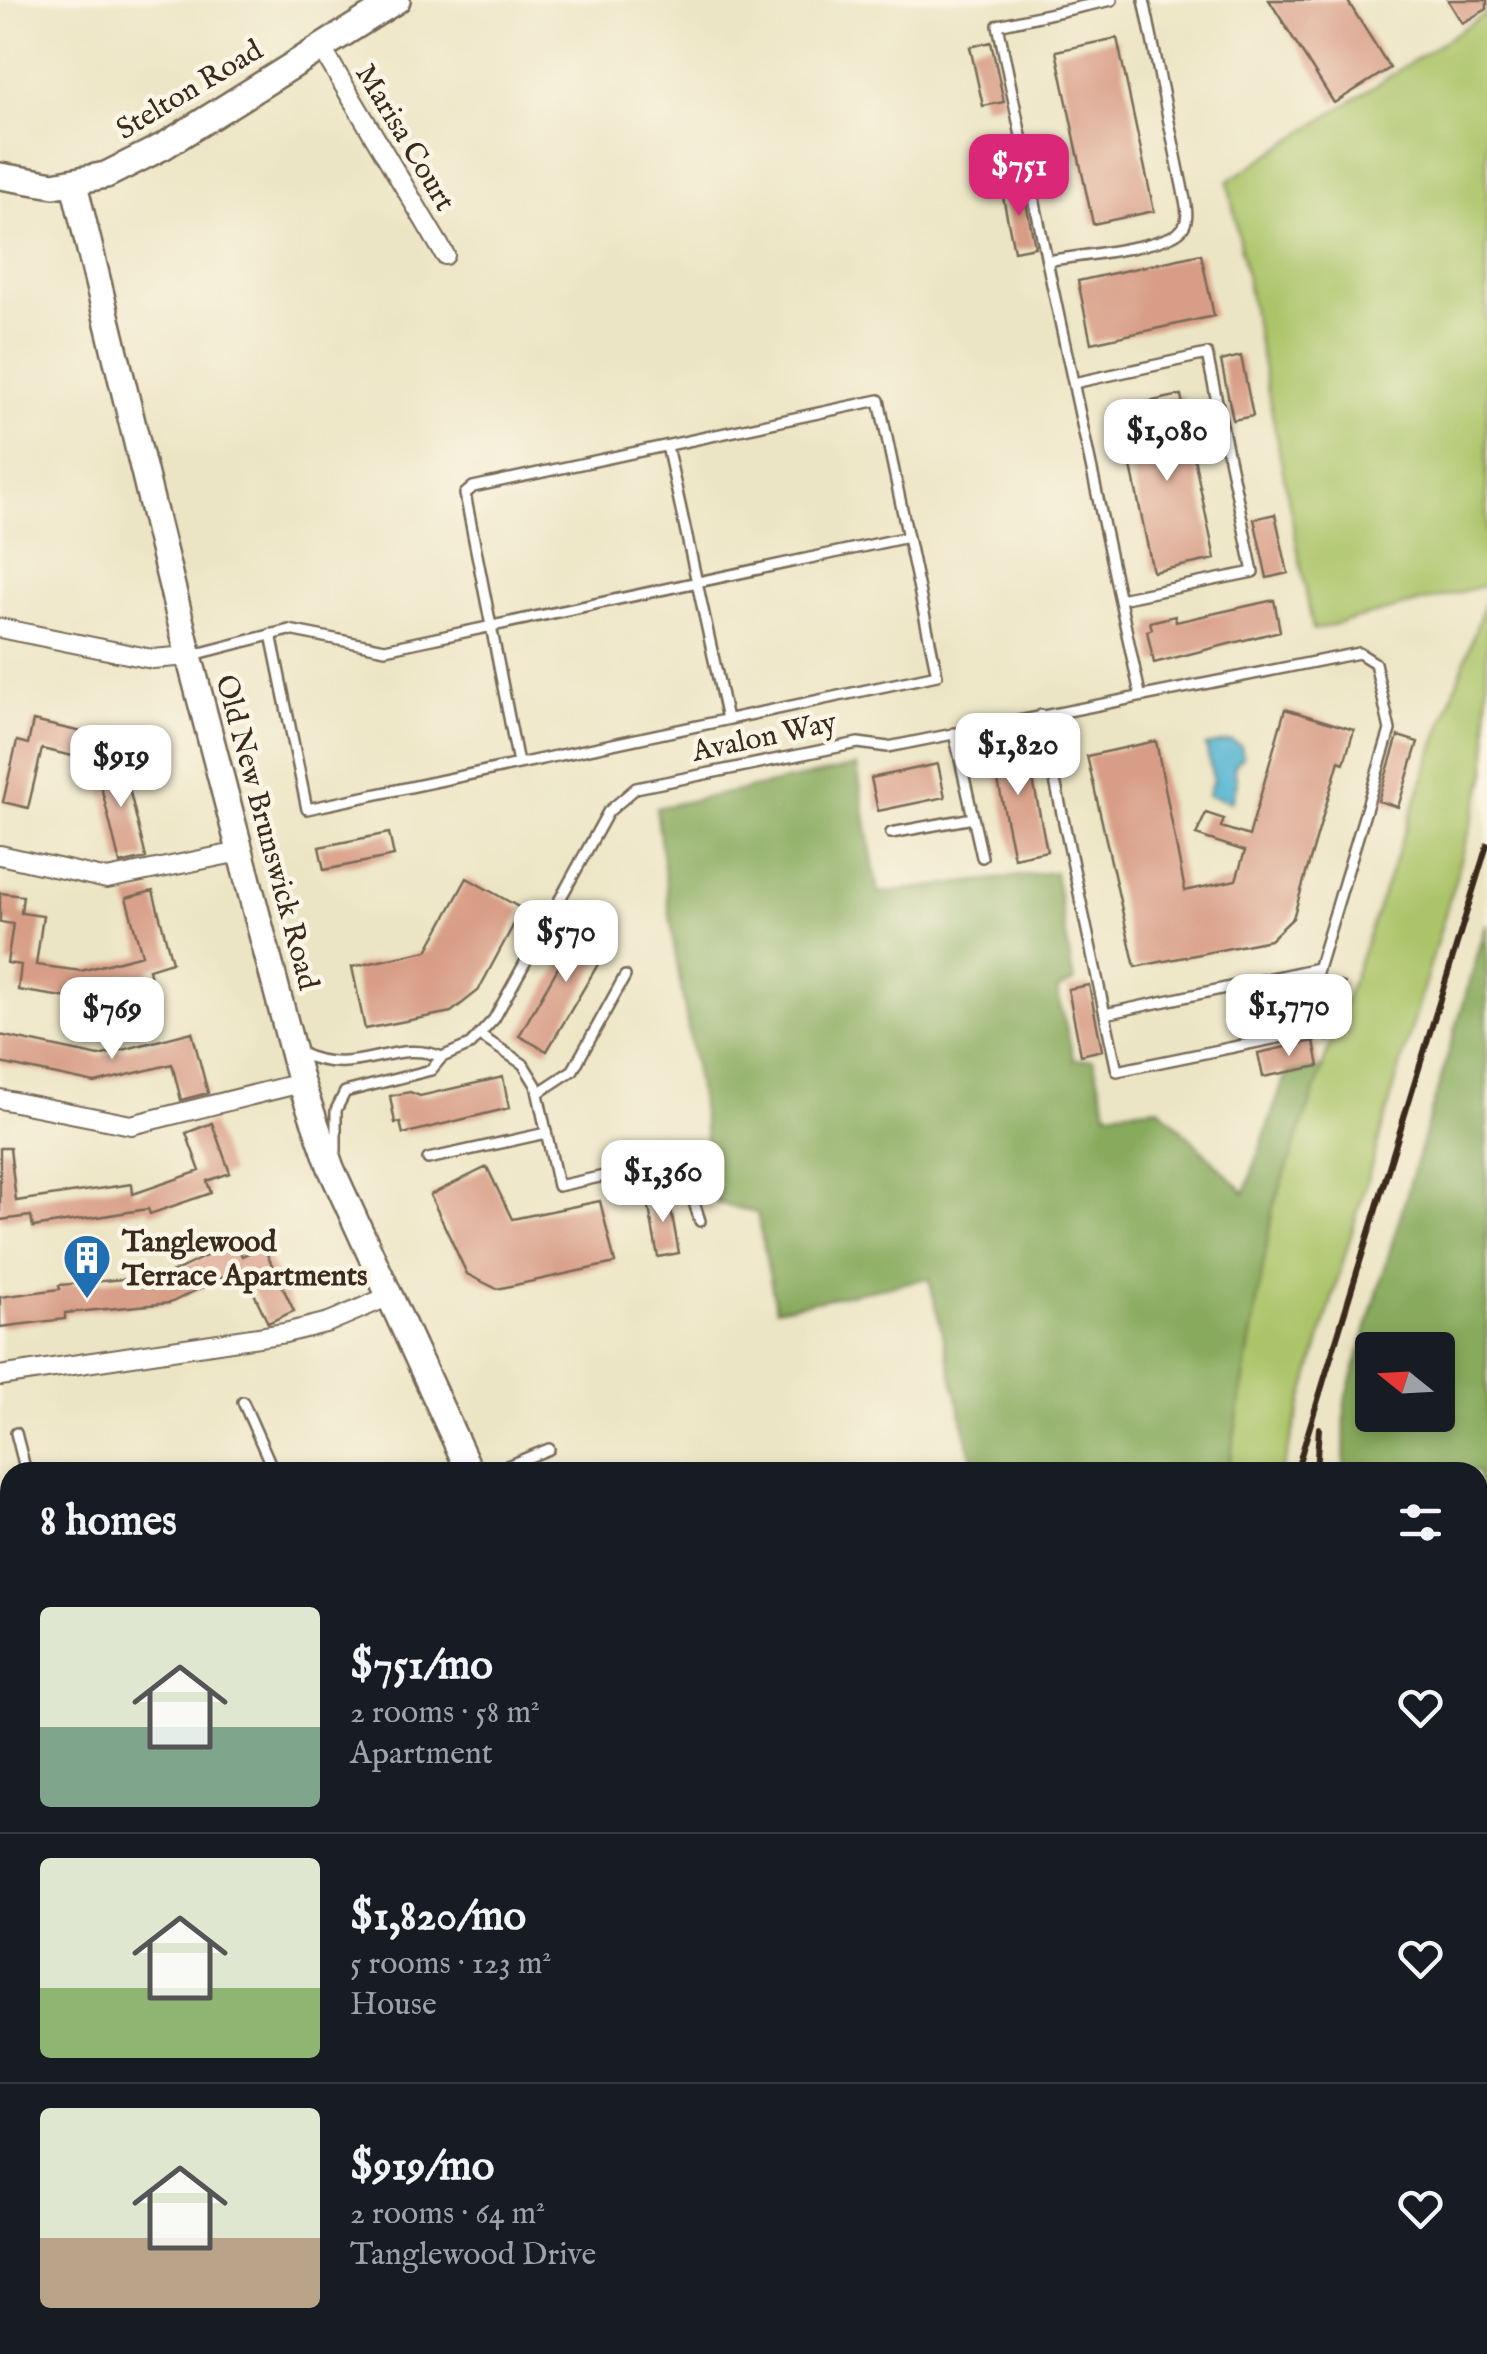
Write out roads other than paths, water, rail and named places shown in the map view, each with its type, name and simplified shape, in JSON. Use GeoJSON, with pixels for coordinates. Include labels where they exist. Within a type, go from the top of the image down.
{"type":"FeatureCollection","features":[{"type":"Feature","properties":{"kind":"main road","name":"Stelton Road"},"geometry":{"type":"LineString","coordinates":[[0,176],[74,184],[106,175],[164,146],[389,2]]}},
{"type":"Feature","properties":{"kind":"main road","name":"Old New Brunswick Road"},"geometry":{"type":"LineString","coordinates":[[74,184],[188,656],[301,1082],[339,1185],[466,1462]]}},
{"type":"Feature","properties":{"kind":"street","name":"Marisa Court"},"geometry":{"type":"LineString","coordinates":[[321,48],[445,255]]}},
{"type":"Feature","properties":{"kind":"street"},"geometry":{"type":"LineString","coordinates":[[0,628],[152,660],[188,656]]}},
{"type":"Feature","properties":{"kind":"street"},"geometry":{"type":"LineString","coordinates":[[0,855],[107,879],[240,852]]}},
{"type":"Feature","properties":{"kind":"street"},"geometry":{"type":"LineString","coordinates":[[0,1099],[131,1125],[301,1082]]}},
{"type":"Feature","properties":{"kind":"street"},"geometry":{"type":"LineString","coordinates":[[0,1376],[285,1333],[329,1322],[392,1295]]}},
{"type":"Feature","properties":{"kind":"lane"},"geometry":{"type":"LineString","coordinates":[[1112,0],[998,26],[1140,694]]}},
{"type":"Feature","properties":{"kind":"lane"},"geometry":{"type":"LineString","coordinates":[[1048,261],[1161,240],[1185,224],[1185,200],[1144,0]]}},
{"type":"Feature","properties":{"kind":"lane"},"geometry":{"type":"LineString","coordinates":[[1074,382],[1208,354],[1254,572],[1120,599]]}},
{"type":"Feature","properties":{"kind":"lane"},"geometry":{"type":"LineString","coordinates":[[270,634],[307,809],[937,675],[880,400],[473,487],[464,494],[518,763]]}},
{"type":"Feature","properties":{"kind":"lane"},"geometry":{"type":"LineString","coordinates":[[667,446],[727,719]]}},
{"type":"Feature","properties":{"kind":"lane"},"geometry":{"type":"LineString","coordinates":[[188,656],[270,634],[303,630],[374,650],[908,537]]}},
{"type":"Feature","properties":{"kind":"lane","name":"Avalon Way"},"geometry":{"type":"LineString","coordinates":[[339,1185],[334,1132],[336,1110],[345,1092],[432,1070],[442,1056],[470,1045],[494,1019],[608,812],[636,788],[858,743],[888,747],[1360,652],[1375,663],[1390,730],[1318,968]]}},
{"type":"Feature","properties":{"kind":"lane"},"geometry":{"type":"LineString","coordinates":[[1042,715],[1105,1014],[1118,1070],[1292,1034],[1300,1028],[1318,968],[1105,1014]]}},
{"type":"Feature","properties":{"kind":"lane"},"geometry":{"type":"LineString","coordinates":[[954,733],[982,858]]}},
{"type":"Feature","properties":{"kind":"lane"},"geometry":{"type":"LineString","coordinates":[[891,833],[973,818]]}},
{"type":"Feature","properties":{"kind":"lane"},"geometry":{"type":"LineString","coordinates":[[538,1093],[574,1070],[625,976]]}},
{"type":"Feature","properties":{"kind":"lane"},"geometry":{"type":"LineString","coordinates":[[479,1035],[522,1064],[538,1093],[558,1186],[632,1170],[667,1172],[692,1196],[700,1221]]}},
{"type":"Feature","properties":{"kind":"lane"},"geometry":{"type":"LineString","coordinates":[[292,1049],[336,1066],[422,1048],[442,1056]]}},
{"type":"Feature","properties":{"kind":"lane"},"geometry":{"type":"LineString","coordinates":[[428,1159],[546,1133]]}},
{"type":"Feature","properties":{"kind":"lane"},"geometry":{"type":"LineString","coordinates":[[243,1402],[270,1462]]}},
{"type":"Feature","properties":{"kind":"lane"},"geometry":{"type":"LineString","coordinates":[[16,1433],[23,1462]]}},
{"type":"Feature","properties":{"kind":"lane"},"geometry":{"type":"LineString","coordinates":[[516,1462],[549,1448]]}},
{"type":"Feature","properties":{"kind":"water"},"geometry":{"type":"Polygon","coordinates":[[[1231,741],[1241,746],[1243,756],[1234,767],[1237,783],[1231,802],[1208,795],[1213,780],[1206,746],[1231,741]]]}},
{"type":"Feature","properties":{"kind":"railway"},"geometry":{"type":"LineString","coordinates":[[1299,1462],[1487,845]]}},
{"type":"Feature","properties":{"kind":"railway"},"geometry":{"type":"LineString","coordinates":[[1317,1462],[1319,1428]]}},
{"type":"Feature","properties":{"kind":"place","name":"Tanglewood Terrace Apartments"},"geometry":{"type":"Point","coordinates":[87,1300]}}]}
